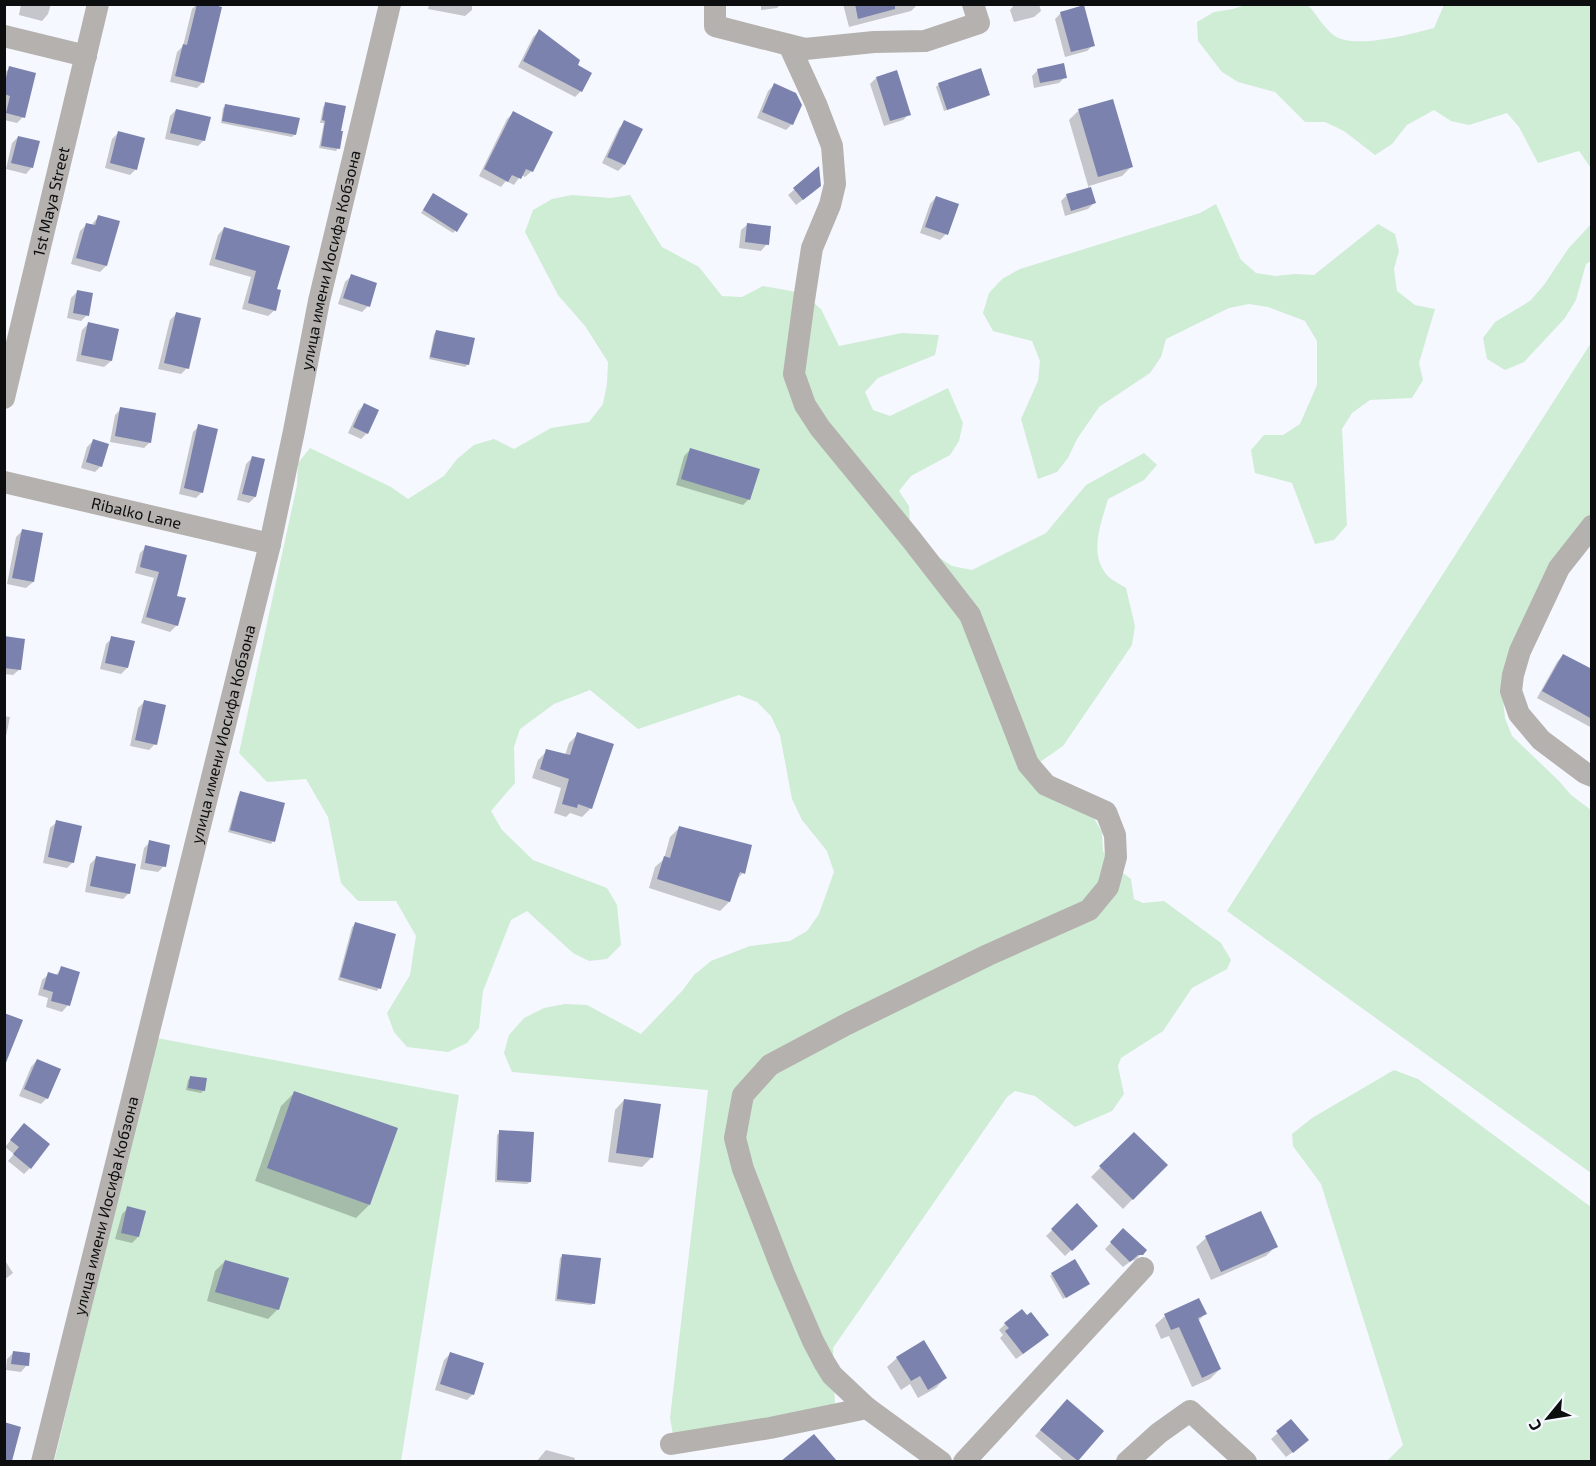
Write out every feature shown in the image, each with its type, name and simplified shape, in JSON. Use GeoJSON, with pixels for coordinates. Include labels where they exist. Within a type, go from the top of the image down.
{"type":"FeatureCollection","features":[{"type":"Feature","properties":{"kind":"street","name":"1st Maya Street"},"geometry":{"type":"LineString","coordinates":[[4,398],[98,4]]}},
{"type":"Feature","properties":{"kind":"street","name":"улица имени Иосифа Кобзона"},"geometry":{"type":"LineString","coordinates":[[42,1461],[270,544],[319,301],[390,4]]}},
{"type":"Feature","properties":{"kind":"street"},"geometry":{"type":"LineString","coordinates":[[715,4],[715,26],[805,49],[874,42],[925,40],[979,23],[974,4]]}},
{"type":"Feature","properties":{"kind":"street"},"geometry":{"type":"LineString","coordinates":[[4,36],[86,56]]}},
{"type":"Feature","properties":{"kind":"street"},"geometry":{"type":"LineString","coordinates":[[789,45],[832,146],[835,184],[830,206],[812,248],[804,300],[795,374],[805,405],[820,428],[970,615],[1028,764],[1046,785],[1106,812],[1115,835],[1116,857],[1108,887],[1089,910],[988,955],[847,1024],[770,1065],[743,1095],[735,1138],[743,1169],[784,1274],[824,1362],[832,1374],[867,1408],[941,1461]]}},
{"type":"Feature","properties":{"kind":"street","name":"Ribalko Lane"},"geometry":{"type":"LineString","coordinates":[[4,482],[270,544]]}},
{"type":"Feature","properties":{"kind":"street"},"geometry":{"type":"LineString","coordinates":[[1592,526],[1559,568],[1520,651],[1511,691],[1519,714],[1541,740],[1592,776]]}},
{"type":"Feature","properties":{"kind":"street"},"geometry":{"type":"LineString","coordinates":[[964,1461],[1143,1268]]}},
{"type":"Feature","properties":{"kind":"street"},"geometry":{"type":"LineString","coordinates":[[671,1444],[770,1428],[867,1408]]}},
{"type":"Feature","properties":{"kind":"street"},"geometry":{"type":"LineString","coordinates":[[1128,1461],[1159,1433],[1190,1411],[1246,1461]]}},
{"type":"Feature","properties":{"kind":"green space"},"geometry":{"type":"Polygon","coordinates":[[[1245,5],[1308,5],[1332,34],[1341,39],[1367,41],[1382,40],[1434,28],[1444,5],[1591,5],[1591,168],[1579,151],[1538,163],[1519,127],[1507,113],[1469,125],[1451,121],[1434,110],[1407,125],[1392,144],[1375,155],[1344,131],[1325,122],[1305,122],[1275,92],[1238,82],[1222,72],[1198,41],[1197,22],[1214,12],[1245,5]]]}},
{"type":"Feature","properties":{"kind":"green space"},"geometry":{"type":"Polygon","coordinates":[[[572,195],[611,198],[630,195],[662,247],[699,267],[722,296],[742,297],[763,286],[802,293],[821,309],[839,346],[902,333],[939,335],[935,355],[878,378],[865,392],[873,410],[890,416],[948,388],[963,423],[959,441],[950,455],[911,476],[899,491],[909,506],[910,527],[920,545],[952,566],[972,570],[1046,533],[1086,485],[1144,453],[1157,465],[1144,480],[1108,499],[1098,538],[1098,557],[1106,574],[1126,588],[1135,626],[1132,645],[1063,746],[1027,771],[1092,815],[1102,832],[1103,851],[1115,867],[1131,879],[1134,899],[1143,903],[1164,901],[1221,943],[1231,960],[1227,969],[1192,988],[1163,1031],[1121,1058],[1118,1066],[1124,1094],[1112,1111],[1075,1127],[1035,1096],[1015,1091],[1007,1097],[833,1348],[835,1407],[673,1435],[670,1418],[708,1090],[512,1072],[504,1053],[509,1035],[524,1018],[544,1008],[565,1004],[587,1005],[641,1034],[694,975],[711,961],[750,946],[790,941],[807,931],[819,914],[834,872],[827,851],[802,820],[792,799],[780,735],[771,716],[757,702],[739,695],[638,729],[590,690],[554,704],[520,729],[514,747],[515,783],[491,811],[502,830],[533,860],[607,888],[617,905],[621,945],[607,959],[589,961],[573,953],[527,911],[511,920],[483,991],[479,1028],[467,1043],[448,1052],[407,1047],[394,1032],[387,1013],[410,975],[416,936],[396,901],[358,901],[341,883],[328,817],[306,779],[267,782],[239,753],[297,485],[298,463],[310,448],[391,487],[408,499],[444,476],[457,459],[474,445],[494,439],[514,449],[551,428],[589,422],[603,404],[608,362],[585,326],[558,295],[525,232],[533,210],[552,199],[572,195]]]}},
{"type":"Feature","properties":{"kind":"green space"},"geometry":{"type":"Polygon","coordinates":[[[1216,204],[1241,260],[1256,273],[1275,276],[1314,275],[1378,224],[1395,234],[1399,251],[1394,269],[1397,291],[1415,305],[1435,309],[1419,363],[1423,380],[1412,398],[1370,400],[1352,413],[1342,429],[1347,525],[1334,540],[1315,544],[1292,483],[1255,473],[1251,450],[1264,435],[1283,435],[1300,424],[1317,385],[1317,341],[1305,321],[1268,307],[1249,304],[1229,308],[1166,339],[1161,357],[1150,373],[1099,407],[1057,472],[1038,479],[1021,419],[1038,381],[1040,361],[1032,341],[993,331],[983,313],[989,293],[1002,279],[1020,269],[1200,213],[1216,204]]]}},
{"type":"Feature","properties":{"kind":"green space"},"geometry":{"type":"Polygon","coordinates":[[[1591,224],[1591,261],[1586,264],[1576,300],[1565,318],[1524,362],[1505,370],[1487,359],[1483,338],[1495,322],[1530,301],[1544,285],[1568,249],[1591,224]]]}},
{"type":"Feature","properties":{"kind":"green space"},"geometry":{"type":"Polygon","coordinates":[[[1591,343],[1591,519],[1503,699],[1505,718],[1512,736],[1571,795],[1591,810],[1591,1173],[1227,911],[1591,343]]]}},
{"type":"Feature","properties":{"kind":"green space"},"geometry":{"type":"Polygon","coordinates":[[[157,1038],[459,1095],[401,1461],[54,1462],[157,1038]]]}},
{"type":"Feature","properties":{"kind":"green space"},"geometry":{"type":"Polygon","coordinates":[[[1394,1070],[1418,1079],[1591,1207],[1592,1458],[1588,1461],[1387,1461],[1403,1445],[1321,1184],[1293,1146],[1292,1134],[1312,1118],[1394,1070]]]}},
{"type":"Feature","properties":{"kind":"building"},"geometry":{"type":"Polygon","coordinates":[[[197,4],[222,7],[204,83],[175,76],[183,44],[187,45],[197,4]]]}},
{"type":"Feature","properties":{"kind":"building"},"geometry":{"type":"Polygon","coordinates":[[[855,4],[895,4],[895,9],[858,19],[855,4]]]}},
{"type":"Feature","properties":{"kind":"building"},"geometry":{"type":"Polygon","coordinates":[[[1084,5],[1095,46],[1071,52],[1060,12],[1084,5]]]}},
{"type":"Feature","properties":{"kind":"building"},"geometry":{"type":"Polygon","coordinates":[[[539,29],[580,60],[578,65],[592,73],[582,92],[523,61],[539,29]]]}},
{"type":"Feature","properties":{"kind":"building"},"geometry":{"type":"Polygon","coordinates":[[[1064,63],[1067,78],[1040,83],[1037,69],[1064,63]]]}},
{"type":"Feature","properties":{"kind":"building"},"geometry":{"type":"Polygon","coordinates":[[[9,66],[36,73],[25,118],[6,113],[10,96],[4,94],[4,86],[9,66]]]}},
{"type":"Feature","properties":{"kind":"building"},"geometry":{"type":"Polygon","coordinates":[[[981,68],[990,95],[947,110],[938,83],[981,68]]]}},
{"type":"Feature","properties":{"kind":"building"},"geometry":{"type":"Polygon","coordinates":[[[897,70],[911,115],[890,121],[876,77],[897,70]]]}},
{"type":"Feature","properties":{"kind":"building"},"geometry":{"type":"Polygon","coordinates":[[[774,83],[796,93],[802,105],[793,125],[762,112],[774,83]]]}},
{"type":"Feature","properties":{"kind":"building"},"geometry":{"type":"Polygon","coordinates":[[[1113,99],[1133,167],[1098,177],[1078,109],[1113,99]]]}},
{"type":"Feature","properties":{"kind":"building"},"geometry":{"type":"Polygon","coordinates":[[[325,102],[346,106],[340,149],[321,146],[325,102]]]}},
{"type":"Feature","properties":{"kind":"building"},"geometry":{"type":"Polygon","coordinates":[[[225,104],[300,118],[296,135],[222,121],[225,104]]]}},
{"type":"Feature","properties":{"kind":"building"},"geometry":{"type":"Polygon","coordinates":[[[176,109],[211,117],[205,141],[170,133],[176,109]]]}},
{"type":"Feature","properties":{"kind":"building"},"geometry":{"type":"Polygon","coordinates":[[[513,111],[553,132],[533,172],[526,169],[521,179],[512,175],[508,182],[484,169],[513,111]]]}},
{"type":"Feature","properties":{"kind":"building"},"geometry":{"type":"Polygon","coordinates":[[[624,120],[643,129],[625,165],[607,157],[624,120]]]}},
{"type":"Feature","properties":{"kind":"building"},"geometry":{"type":"Polygon","coordinates":[[[118,131],[145,138],[137,170],[110,163],[118,131]]]}},
{"type":"Feature","properties":{"kind":"building"},"geometry":{"type":"Polygon","coordinates":[[[18,136],[40,141],[33,168],[11,163],[18,136]]]}},
{"type":"Feature","properties":{"kind":"building"},"geometry":{"type":"Polygon","coordinates":[[[819,166],[821,186],[803,200],[793,188],[819,166]]]}},
{"type":"Feature","properties":{"kind":"building"},"geometry":{"type":"Polygon","coordinates":[[[1091,187],[1096,203],[1071,211],[1066,194],[1091,187]]]}},
{"type":"Feature","properties":{"kind":"building"},"geometry":{"type":"Polygon","coordinates":[[[433,193],[468,214],[457,232],[423,210],[433,193]]]}},
{"type":"Feature","properties":{"kind":"building"},"geometry":{"type":"Polygon","coordinates":[[[936,196],[959,204],[948,235],[925,227],[936,196]]]}},
{"type":"Feature","properties":{"kind":"building"},"geometry":{"type":"Polygon","coordinates":[[[98,215],[120,221],[107,266],[76,258],[86,223],[95,225],[98,215]]]}},
{"type":"Feature","properties":{"kind":"building"},"geometry":{"type":"Polygon","coordinates":[[[747,223],[771,226],[769,245],[745,242],[747,223]]]}},
{"type":"Feature","properties":{"kind":"building"},"geometry":{"type":"Polygon","coordinates":[[[224,227],[290,246],[277,289],[281,290],[276,311],[248,303],[256,271],[215,259],[224,227]]]}},
{"type":"Feature","properties":{"kind":"building"},"geometry":{"type":"Polygon","coordinates":[[[351,274],[377,283],[370,307],[343,298],[351,274]]]}},
{"type":"Feature","properties":{"kind":"building"},"geometry":{"type":"Polygon","coordinates":[[[77,290],[93,293],[89,316],[73,313],[77,290]]]}},
{"type":"Feature","properties":{"kind":"building"},"geometry":{"type":"Polygon","coordinates":[[[176,312],[201,318],[189,369],[164,363],[176,312]]]}},
{"type":"Feature","properties":{"kind":"building"},"geometry":{"type":"Polygon","coordinates":[[[88,322],[119,329],[112,361],[81,355],[88,322]]]}},
{"type":"Feature","properties":{"kind":"building"},"geometry":{"type":"Polygon","coordinates":[[[436,330],[475,338],[469,365],[430,357],[436,330]]]}},
{"type":"Feature","properties":{"kind":"building"},"geometry":{"type":"Polygon","coordinates":[[[364,403],[379,410],[368,434],[353,427],[364,403]]]}},
{"type":"Feature","properties":{"kind":"building"},"geometry":{"type":"Polygon","coordinates":[[[120,407],[156,413],[151,443],[115,436],[120,407]]]}},
{"type":"Feature","properties":{"kind":"building"},"geometry":{"type":"Polygon","coordinates":[[[198,424],[218,429],[203,493],[184,488],[198,424]]]}},
{"type":"Feature","properties":{"kind":"building"},"geometry":{"type":"Polygon","coordinates":[[[93,439],[109,444],[102,467],[86,462],[93,439]]]}},
{"type":"Feature","properties":{"kind":"building"},"geometry":{"type":"Polygon","coordinates":[[[690,448],[760,469],[750,500],[681,479],[690,448]]]}},
{"type":"Feature","properties":{"kind":"building"},"geometry":{"type":"Polygon","coordinates":[[[252,456],[265,459],[256,497],[242,494],[252,456]]]}},
{"type":"Feature","properties":{"kind":"building"},"geometry":{"type":"Polygon","coordinates":[[[22,529],[43,533],[34,582],[12,578],[22,529]]]}},
{"type":"Feature","properties":{"kind":"building"},"geometry":{"type":"Polygon","coordinates":[[[145,545],[187,555],[177,596],[186,598],[178,626],[146,617],[159,572],[140,567],[145,545]]]}},
{"type":"Feature","properties":{"kind":"building"},"geometry":{"type":"Polygon","coordinates":[[[4,636],[25,639],[21,670],[4,668],[4,636]]]}},
{"type":"Feature","properties":{"kind":"building"},"geometry":{"type":"Polygon","coordinates":[[[111,636],[135,641],[128,668],[105,663],[111,636]]]}},
{"type":"Feature","properties":{"kind":"building"},"geometry":{"type":"Polygon","coordinates":[[[1563,654],[1592,669],[1592,719],[1542,691],[1563,654]]]}},
{"type":"Feature","properties":{"kind":"building"},"geometry":{"type":"Polygon","coordinates":[[[144,700],[166,705],[157,745],[135,740],[144,700]]]}},
{"type":"Feature","properties":{"kind":"building"},"geometry":{"type":"Polygon","coordinates":[[[577,732],[614,744],[592,809],[578,804],[577,808],[562,804],[569,779],[540,769],[546,749],[570,755],[577,732]]]}},
{"type":"Feature","properties":{"kind":"building"},"geometry":{"type":"Polygon","coordinates":[[[240,791],[285,803],[275,842],[230,830],[240,791]]]}},
{"type":"Feature","properties":{"kind":"building"},"geometry":{"type":"Polygon","coordinates":[[[56,820],[82,826],[74,863],[48,857],[56,820]]]}},
{"type":"Feature","properties":{"kind":"building"},"geometry":{"type":"Polygon","coordinates":[[[679,826],[752,845],[745,874],[740,872],[730,902],[657,879],[664,856],[670,858],[679,826]]]}},
{"type":"Feature","properties":{"kind":"building"},"geometry":{"type":"Polygon","coordinates":[[[149,840],[170,845],[166,867],[145,863],[149,840]]]}},
{"type":"Feature","properties":{"kind":"building"},"geometry":{"type":"Polygon","coordinates":[[[96,856],[136,864],[130,894],[90,886],[96,856]]]}},
{"type":"Feature","properties":{"kind":"building"},"geometry":{"type":"Polygon","coordinates":[[[355,922],[396,934],[381,989],[340,977],[355,922]]]}},
{"type":"Feature","properties":{"kind":"building"},"geometry":{"type":"Polygon","coordinates":[[[61,966],[80,972],[70,1006],[51,1001],[53,992],[43,989],[48,972],[58,975],[61,966]]]}},
{"type":"Feature","properties":{"kind":"building"},"geometry":{"type":"Polygon","coordinates":[[[4,1013],[23,1020],[5,1065],[4,1065],[4,1013]]]}},
{"type":"Feature","properties":{"kind":"building"},"geometry":{"type":"Polygon","coordinates":[[[37,1059],[61,1069],[48,1099],[24,1089],[37,1059]]]}},
{"type":"Feature","properties":{"kind":"building"},"geometry":{"type":"Polygon","coordinates":[[[190,1076],[207,1078],[205,1091],[188,1088],[190,1076]]]}},
{"type":"Feature","properties":{"kind":"building"},"geometry":{"type":"Polygon","coordinates":[[[294,1091],[398,1128],[370,1205],[267,1168],[294,1091]]]}},
{"type":"Feature","properties":{"kind":"building"},"geometry":{"type":"Polygon","coordinates":[[[624,1099],[661,1104],[653,1158],[616,1153],[624,1099]]]}},
{"type":"Feature","properties":{"kind":"building"},"geometry":{"type":"Polygon","coordinates":[[[24,1123],[50,1144],[31,1169],[13,1154],[19,1147],[10,1140],[24,1123]]]}},
{"type":"Feature","properties":{"kind":"building"},"geometry":{"type":"Polygon","coordinates":[[[499,1130],[534,1132],[531,1182],[497,1180],[499,1130]]]}},
{"type":"Feature","properties":{"kind":"building"},"geometry":{"type":"Polygon","coordinates":[[[1134,1132],[1168,1165],[1133,1200],[1099,1166],[1134,1132]]]}},
{"type":"Feature","properties":{"kind":"building"},"geometry":{"type":"Polygon","coordinates":[[[1077,1203],[1098,1226],[1072,1251],[1051,1229],[1077,1203]]]}},
{"type":"Feature","properties":{"kind":"building"},"geometry":{"type":"Polygon","coordinates":[[[127,1206],[146,1211],[139,1237],[121,1233],[127,1206]]]}},
{"type":"Feature","properties":{"kind":"building"},"geometry":{"type":"Polygon","coordinates":[[[1261,1211],[1278,1247],[1221,1272],[1205,1236],[1261,1211]]]}},
{"type":"Feature","properties":{"kind":"building"},"geometry":{"type":"Polygon","coordinates":[[[1123,1228],[1147,1250],[1130,1262],[1110,1242],[1123,1228]]]}},
{"type":"Feature","properties":{"kind":"building"},"geometry":{"type":"Polygon","coordinates":[[[562,1254],[601,1258],[595,1304],[557,1299],[562,1254]]]}},
{"type":"Feature","properties":{"kind":"building"},"geometry":{"type":"Polygon","coordinates":[[[1075,1259],[1090,1284],[1066,1298],[1051,1273],[1075,1259]]]}},
{"type":"Feature","properties":{"kind":"building"},"geometry":{"type":"Polygon","coordinates":[[[225,1260],[289,1278],[279,1310],[215,1292],[225,1260]]]}},
{"type":"Feature","properties":{"kind":"building"},"geometry":{"type":"Polygon","coordinates":[[[1199,1298],[1207,1314],[1198,1318],[1221,1369],[1202,1378],[1179,1327],[1171,1330],[1164,1314],[1199,1298]]]}},
{"type":"Feature","properties":{"kind":"building"},"geometry":{"type":"Polygon","coordinates":[[[1022,1309],[1027,1315],[1031,1312],[1049,1335],[1023,1354],[1005,1331],[1009,1328],[1004,1323],[1022,1309]]]}},
{"type":"Feature","properties":{"kind":"building"},"geometry":{"type":"Polygon","coordinates":[[[924,1340],[947,1378],[928,1390],[920,1376],[911,1381],[896,1357],[924,1340]]]}},
{"type":"Feature","properties":{"kind":"building"},"geometry":{"type":"Polygon","coordinates":[[[13,1351],[30,1353],[29,1366],[11,1364],[13,1351]]]}},
{"type":"Feature","properties":{"kind":"building"},"geometry":{"type":"Polygon","coordinates":[[[450,1352],[484,1363],[474,1395],[440,1384],[450,1352]]]}},
{"type":"Feature","properties":{"kind":"building"},"geometry":{"type":"Polygon","coordinates":[[[1067,1399],[1104,1431],[1078,1461],[1040,1430],[1067,1399]]]}},
{"type":"Feature","properties":{"kind":"building"},"geometry":{"type":"Polygon","coordinates":[[[1291,1419],[1309,1440],[1293,1453],[1276,1431],[1291,1419]]]}},
{"type":"Feature","properties":{"kind":"building"},"geometry":{"type":"Polygon","coordinates":[[[4,1422],[21,1427],[12,1461],[4,1461],[4,1422]]]}},
{"type":"Feature","properties":{"kind":"building"},"geometry":{"type":"Polygon","coordinates":[[[814,1434],[837,1461],[781,1461],[814,1434]]]}}]}
